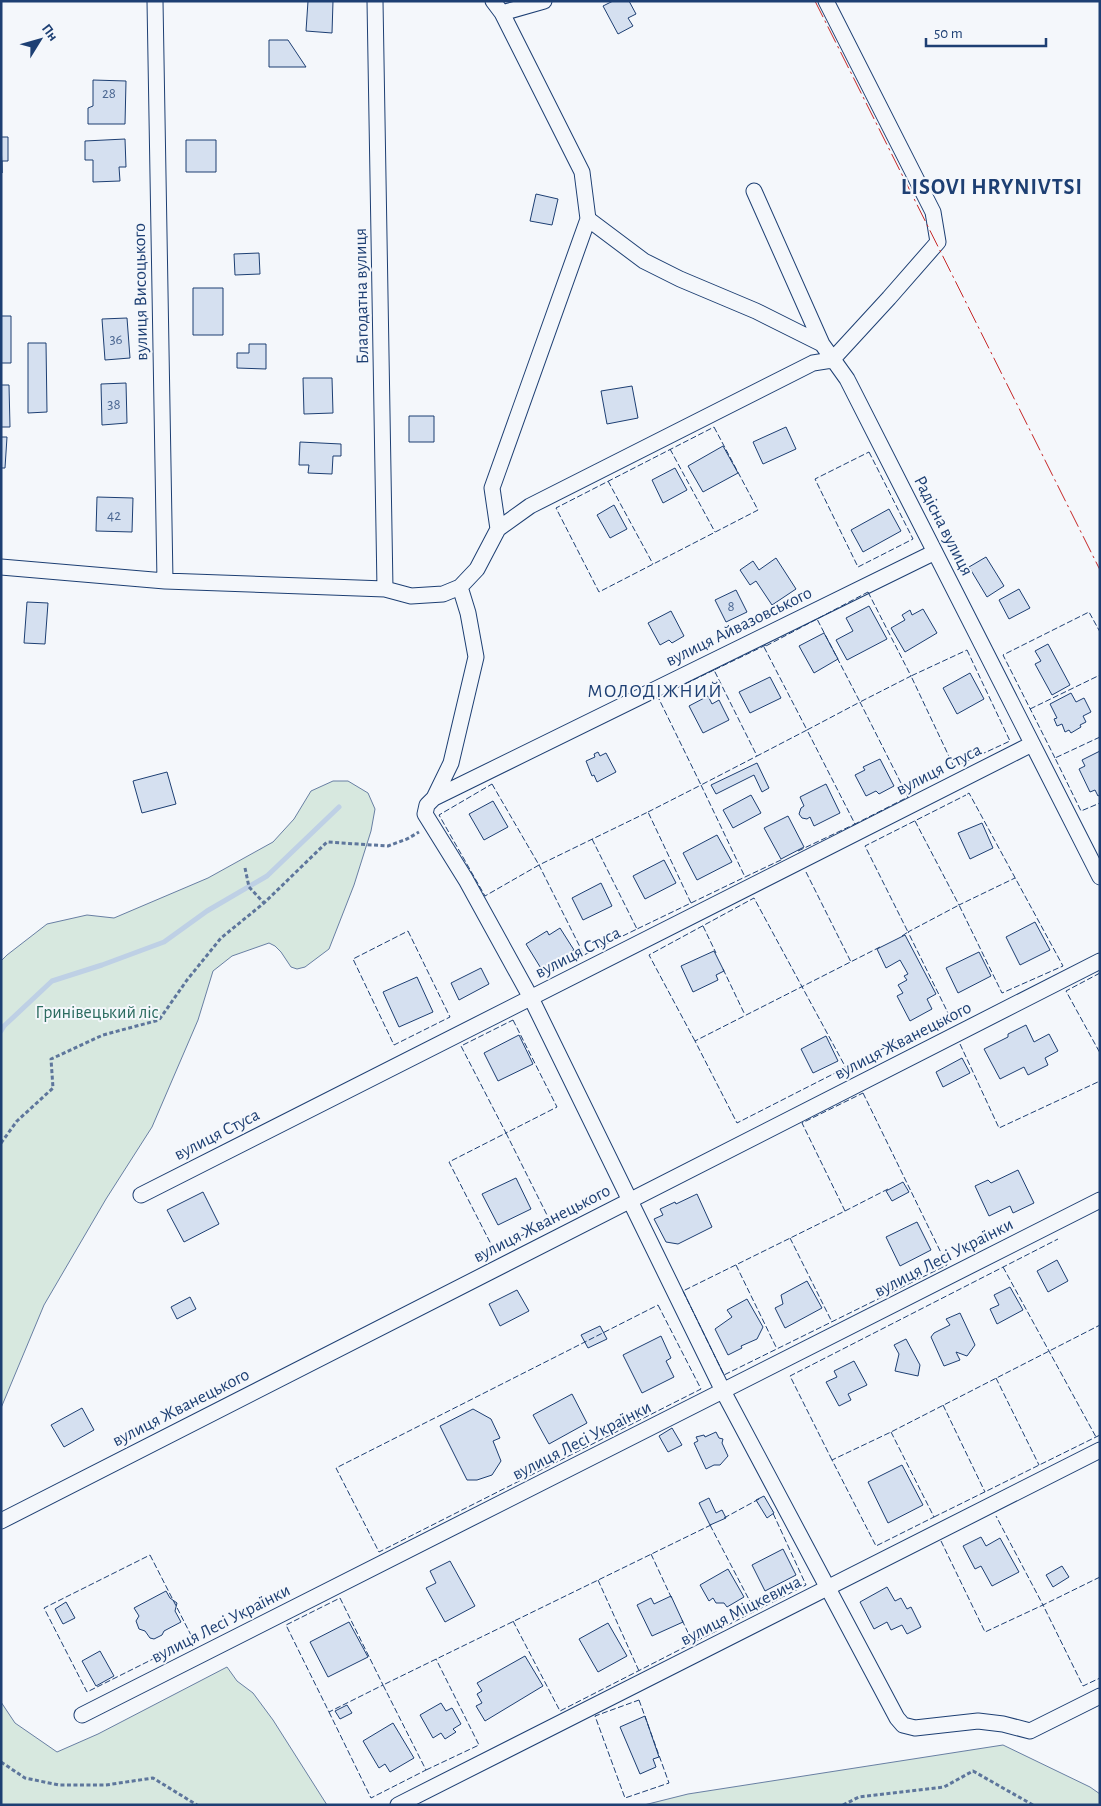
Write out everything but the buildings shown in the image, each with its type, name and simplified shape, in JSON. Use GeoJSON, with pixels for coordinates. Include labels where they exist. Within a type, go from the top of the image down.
{"type":"FeatureCollection","features":[{"type":"Feature","properties":{"kind":"street","name":"вулиця Висоцького"},"geometry":{"type":"LineString","coordinates":[[155,1],[165,581]]}},
{"type":"Feature","properties":{"kind":"street","name":"Благодатна вулиця"},"geometry":{"type":"LineString","coordinates":[[375,1],[385,589]]}},
{"type":"Feature","properties":{"kind":"street"},"geometry":{"type":"LineString","coordinates":[[498,529],[492,488],[588,219],[582,172],[498,7],[544,1]]}},
{"type":"Feature","properties":{"kind":"street"},"geometry":{"type":"LineString","coordinates":[[1,567],[165,581],[385,589],[411,596],[443,594],[460,587],[477,569],[498,529],[530,506],[813,363],[832,360],[938,242],[933,212],[826,1]]}},
{"type":"Feature","properties":{"kind":"street","name":"Радісна вулиця"},"geometry":{"type":"LineString","coordinates":[[754,191],[822,344],[847,379],[1100,877]]}},
{"type":"Feature","properties":{"kind":"street"},"geometry":{"type":"LineString","coordinates":[[588,219],[644,261],[680,279],[756,311],[822,344]]}},
{"type":"Feature","properties":{"kind":"street","name":"вулиця Айвазовського"},"geometry":{"type":"LineString","coordinates":[[431,802],[935,552]]}},
{"type":"Feature","properties":{"kind":"street"},"geometry":{"type":"LineString","coordinates":[[460,587],[468,613],[476,657],[451,763],[425,814],[466,880],[531,998],[723,1391],[897,1718],[903,1725],[915,1728],[978,1721],[1003,1724],[1030,1731],[1100,1696]]}},
{"type":"Feature","properties":{"kind":"street","name":"вулиця Стуса"},"geometry":{"type":"LineString","coordinates":[[141,1195],[1032,744]]}},
{"type":"Feature","properties":{"kind":"street","name":"вулиця Жванецького"},"geometry":{"type":"LineString","coordinates":[[1,1521],[1100,961]]}},
{"type":"Feature","properties":{"kind":"street","name":"вулиця Лесі Українки"},"geometry":{"type":"LineString","coordinates":[[82,1715],[1100,1200]]}},
{"type":"Feature","properties":{"kind":"street","name":"вулиця Міцкевича"},"geometry":{"type":"LineString","coordinates":[[398,1805],[1100,1450]]}},
{"type":"Feature","properties":{"kind":"path"},"geometry":{"type":"LineString","coordinates":[[1,1143],[18,1121],[53,1088],[51,1059],[103,1035],[159,1020],[187,980],[221,938],[264,903],[327,842],[388,846],[407,839],[431,824]]}},
{"type":"Feature","properties":{"kind":"path"},"geometry":{"type":"LineString","coordinates":[[245,868],[250,887],[264,903]]}},
{"type":"Feature","properties":{"kind":"path"},"geometry":{"type":"LineString","coordinates":[[1,1762],[25,1778],[59,1785],[106,1785],[154,1778],[197,1805]]}},
{"type":"Feature","properties":{"kind":"path"},"geometry":{"type":"LineString","coordinates":[[844,1805],[859,1797],[944,1787],[973,1772],[1033,1805]]}},
{"type":"Feature","properties":{"kind":"green space","name":"Гринівецький ліс"},"geometry":{"type":"Polygon","coordinates":[[[333,781],[348,781],[368,793],[375,809],[371,831],[354,885],[329,949],[305,967],[297,969],[291,967],[281,952],[269,943],[232,956],[213,971],[198,1020],[152,1127],[106,1199],[44,1305],[1,1408],[1,961],[47,924],[87,915],[114,918],[208,878],[273,842],[294,819],[311,791],[333,781]]]}},
{"type":"Feature","properties":{"kind":"green space"},"geometry":{"type":"Polygon","coordinates":[[[227,1667],[237,1681],[253,1693],[273,1720],[327,1805],[1,1805],[1,1702],[15,1723],[57,1752],[98,1734],[227,1667]]]}},
{"type":"Feature","properties":{"kind":"green space"},"geometry":{"type":"Polygon","coordinates":[[[1003,1745],[1090,1787],[1100,1794],[1100,1805],[644,1805],[688,1794],[1003,1745]]]}},
{"type":"Feature","properties":{"kind":"waterway"},"geometry":{"type":"LineString","coordinates":[[1,1031],[52,981],[164,942],[207,911],[267,876],[339,807]]}},
{"type":"Feature","properties":{"kind":"fence"},"geometry":{"type":"LineString","coordinates":[[714,427],[758,510],[599,592],[556,508],[714,427]]}},
{"type":"Feature","properties":{"kind":"fence"},"geometry":{"type":"LineString","coordinates":[[670,449],[715,532]]}},
{"type":"Feature","properties":{"kind":"fence"},"geometry":{"type":"LineString","coordinates":[[869,452],[913,539],[858,567],[815,479],[869,452]]}},
{"type":"Feature","properties":{"kind":"fence"},"geometry":{"type":"LineString","coordinates":[[608,481],[653,564]]}},
{"type":"Feature","properties":{"kind":"fence"},"geometry":{"type":"LineString","coordinates":[[868,592],[911,676],[860,702],[817,619],[868,592]]}},
{"type":"Feature","properties":{"kind":"fence"},"geometry":{"type":"LineString","coordinates":[[1055,758],[1003,655],[1089,612],[1100,632]]}},
{"type":"Feature","properties":{"kind":"fence"},"geometry":{"type":"LineString","coordinates":[[766,645],[714,670],[757,756],[807,730],[855,824],[908,797],[860,702],[807,730],[764,647],[817,619]]}},
{"type":"Feature","properties":{"kind":"fence"},"geometry":{"type":"LineString","coordinates":[[967,650],[1010,741],[954,767],[911,676],[967,650]]}},
{"type":"Feature","properties":{"kind":"fence"},"geometry":{"type":"LineString","coordinates":[[714,670],[658,697],[701,785],[757,756]]}},
{"type":"Feature","properties":{"kind":"fence"},"geometry":{"type":"LineString","coordinates":[[1030,709],[1100,675]]}},
{"type":"Feature","properties":{"kind":"fence"},"geometry":{"type":"LineString","coordinates":[[1100,737],[1055,758],[1081,811],[1100,803]]}},
{"type":"Feature","properties":{"kind":"fence"},"geometry":{"type":"LineString","coordinates":[[492,784],[539,865],[485,896],[439,815],[492,784]]}},
{"type":"Feature","properties":{"kind":"fence"},"geometry":{"type":"LineString","coordinates":[[648,812],[701,785],[745,877],[783,859]]}},
{"type":"Feature","properties":{"kind":"fence"},"geometry":{"type":"LineString","coordinates":[[880,947],[695,1041],[737,1123],[949,1015],[908,932],[959,905],[1002,993],[1063,966],[969,793],[966,795]]}},
{"type":"Feature","properties":{"kind":"fence"},"geometry":{"type":"LineString","coordinates":[[902,936],[908,932],[865,846],[966,795]]}},
{"type":"Feature","properties":{"kind":"fence"},"geometry":{"type":"LineString","coordinates":[[592,839],[637,929],[584,955],[539,865],[648,812],[691,903],[637,929]]}},
{"type":"Feature","properties":{"kind":"fence"},"geometry":{"type":"LineString","coordinates":[[915,821],[959,905],[1015,878]]}},
{"type":"Feature","properties":{"kind":"fence"},"geometry":{"type":"LineString","coordinates":[[798,851],[855,824]]}},
{"type":"Feature","properties":{"kind":"fence"},"geometry":{"type":"LineString","coordinates":[[806,872],[851,962]]}},
{"type":"Feature","properties":{"kind":"fence"},"geometry":{"type":"LineString","coordinates":[[691,903],[745,877]]}},
{"type":"Feature","properties":{"kind":"fence"},"geometry":{"type":"LineString","coordinates":[[695,1041],[649,955],[754,898],[846,1068]]}},
{"type":"Feature","properties":{"kind":"fence"},"geometry":{"type":"LineString","coordinates":[[703,926],[716,953]]}},
{"type":"Feature","properties":{"kind":"fence"},"geometry":{"type":"LineString","coordinates":[[408,931],[450,1017],[394,1045],[353,959],[408,931]]}},
{"type":"Feature","properties":{"kind":"fence"},"geometry":{"type":"LineString","coordinates":[[723,969],[745,1015]]}},
{"type":"Feature","properties":{"kind":"fence"},"geometry":{"type":"LineString","coordinates":[[1100,973],[1066,991],[1100,1053]]}},
{"type":"Feature","properties":{"kind":"fence"},"geometry":{"type":"LineString","coordinates":[[513,1020],[557,1107],[506,1133],[461,1046],[513,1020]]}},
{"type":"Feature","properties":{"kind":"fence"},"geometry":{"type":"LineString","coordinates":[[960,1044],[999,1128],[1100,1081]]}},
{"type":"Feature","properties":{"kind":"fence"},"geometry":{"type":"LineString","coordinates":[[863,1093],[947,1265],[724,1375],[683,1291],[845,1211],[802,1123],[863,1093]]}},
{"type":"Feature","properties":{"kind":"fence"},"geometry":{"type":"LineString","coordinates":[[506,1133],[550,1221],[494,1250],[449,1162],[506,1133]]}},
{"type":"Feature","properties":{"kind":"fence"},"geometry":{"type":"LineString","coordinates":[[845,1211],[888,1189]]}},
{"type":"Feature","properties":{"kind":"fence"},"geometry":{"type":"LineString","coordinates":[[790,1238],[832,1322]]}},
{"type":"Feature","properties":{"kind":"fence"},"geometry":{"type":"LineString","coordinates":[[832,1460],[790,1376],[1058,1239]]}},
{"type":"Feature","properties":{"kind":"fence"},"geometry":{"type":"LineString","coordinates":[[736,1265],[777,1349]]}},
{"type":"Feature","properties":{"kind":"fence"},"geometry":{"type":"LineString","coordinates":[[1003,1267],[1096,1437]]}},
{"type":"Feature","properties":{"kind":"fence"},"geometry":{"type":"LineString","coordinates":[[658,1305],[701,1389],[379,1552],[336,1468],[658,1305]]}},
{"type":"Feature","properties":{"kind":"fence"},"geometry":{"type":"LineString","coordinates":[[891,1432],[934,1517],[876,1546],[832,1460],[891,1432],[1100,1325]]}},
{"type":"Feature","properties":{"kind":"fence"},"geometry":{"type":"LineString","coordinates":[[996,1378],[1039,1465]]}},
{"type":"Feature","properties":{"kind":"fence"},"geometry":{"type":"LineString","coordinates":[[943,1405],[985,1492]]}},
{"type":"Feature","properties":{"kind":"fence"},"geometry":{"type":"LineString","coordinates":[[934,1517],[1100,1435]]}},
{"type":"Feature","properties":{"kind":"fence"},"geometry":{"type":"LineString","coordinates":[[724,1518],[759,1499]]}},
{"type":"Feature","properties":{"kind":"fence"},"geometry":{"type":"LineString","coordinates":[[513,1621],[560,1711],[806,1585],[772,1511]]}},
{"type":"Feature","properties":{"kind":"fence"},"geometry":{"type":"LineString","coordinates":[[941,1541],[985,1632],[1043,1605],[996,1516]]}},
{"type":"Feature","properties":{"kind":"fence"},"geometry":{"type":"LineString","coordinates":[[329,1712],[371,1798],[426,1770],[383,1685],[713,1524]]}},
{"type":"Feature","properties":{"kind":"fence"},"geometry":{"type":"LineString","coordinates":[[710,1525],[755,1611]]}},
{"type":"Feature","properties":{"kind":"fence"},"geometry":{"type":"LineString","coordinates":[[651,1554],[672,1599]]}},
{"type":"Feature","properties":{"kind":"fence"},"geometry":{"type":"LineString","coordinates":[[150,1555],[193,1639],[87,1692],[44,1608],[150,1555]]}},
{"type":"Feature","properties":{"kind":"fence"},"geometry":{"type":"LineString","coordinates":[[1100,1577],[1043,1605],[1083,1686],[1100,1678]]}},
{"type":"Feature","properties":{"kind":"fence"},"geometry":{"type":"LineString","coordinates":[[598,1580],[639,1671]]}},
{"type":"Feature","properties":{"kind":"fence"},"geometry":{"type":"LineString","coordinates":[[340,1598],[383,1685],[329,1712],[286,1625],[340,1598]]}},
{"type":"Feature","properties":{"kind":"fence"},"geometry":{"type":"LineString","coordinates":[[682,1620],[693,1643]]}},
{"type":"Feature","properties":{"kind":"fence"},"geometry":{"type":"LineString","coordinates":[[426,1770],[479,1745],[436,1659]]}},
{"type":"Feature","properties":{"kind":"fence"},"geometry":{"type":"LineString","coordinates":[[639,1700],[669,1783],[625,1798],[595,1716],[639,1700]]}},
{"type":"Feature","properties":{"kind":"power"},"geometry":{"type":"LineString","coordinates":[[815,1],[1100,570]]}},
{"type":"Feature","properties":{"kind":"district","name":"LISOVI HRYNIVTSI"},"geometry":{"type":"Point","coordinates":[992,187]}},
{"type":"Feature","properties":{"kind":"district","name":"МОЛОДІЖНИЙ"},"geometry":{"type":"Point","coordinates":[655,691]}}]}
